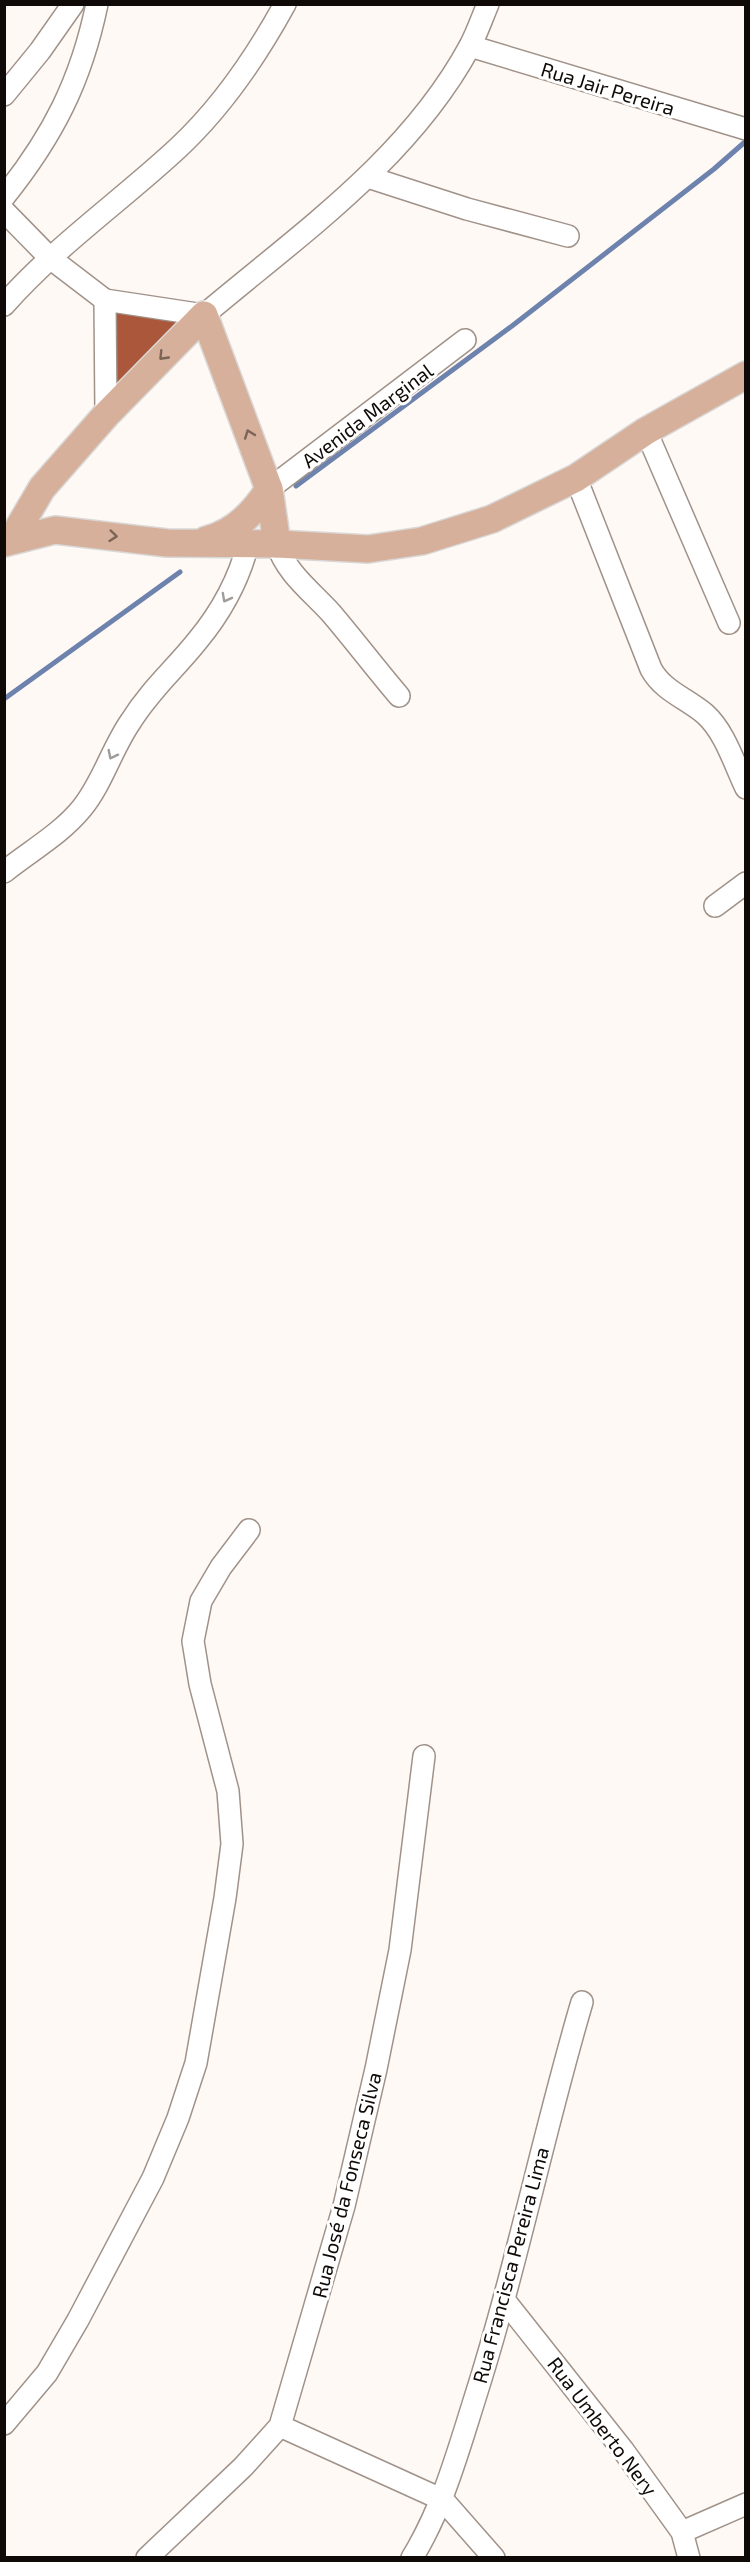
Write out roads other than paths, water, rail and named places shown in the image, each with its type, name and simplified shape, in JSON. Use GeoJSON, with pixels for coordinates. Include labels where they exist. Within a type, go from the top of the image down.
{"type":"FeatureCollection","features":[{"type":"Feature","properties":{"kind":"main road"},"geometry":{"type":"LineString","coordinates":[[8,541],[42,488],[106,415],[204,315],[269,489],[277,544]]}},
{"type":"Feature","properties":{"kind":"main road"},"geometry":{"type":"LineString","coordinates":[[8,541],[54,530],[166,543],[277,544],[368,549],[422,541],[492,519],[576,478],[646,431],[746,375]]}},
{"type":"Feature","properties":{"kind":"main road"},"geometry":{"type":"LineString","coordinates":[[42,488],[40,501],[54,530]]}},
{"type":"Feature","properties":{"kind":"main road"},"geometry":{"type":"LineString","coordinates":[[190,543],[219,535],[245,520],[259,506],[269,489]]}},
{"type":"Feature","properties":{"kind":"street"},"geometry":{"type":"LineString","coordinates":[[4,95],[40,51],[73,4]]}},
{"type":"Feature","properties":{"kind":"street"},"geometry":{"type":"LineString","coordinates":[[4,197],[33,161],[56,124],[78,73],[97,4]]}},
{"type":"Feature","properties":{"kind":"street"},"geometry":{"type":"LineString","coordinates":[[4,305],[50,258],[134,189],[188,138],[226,96],[261,46],[285,4]]}},
{"type":"Feature","properties":{"kind":"street"},"geometry":{"type":"LineString","coordinates":[[4,211],[50,258],[105,300],[204,315],[368,177],[408,135],[436,100],[470,46],[488,4]]}},
{"type":"Feature","properties":{"kind":"street","name":"Rua Jair Pereira"},"geometry":{"type":"LineString","coordinates":[[470,46],[744,128]]}},
{"type":"Feature","properties":{"kind":"street"},"geometry":{"type":"LineString","coordinates":[[368,177],[467,209],[568,236]]}},
{"type":"Feature","properties":{"kind":"street"},"geometry":{"type":"LineString","coordinates":[[105,300],[106,415]]}},
{"type":"Feature","properties":{"kind":"street","name":"Avenida Marginal"},"geometry":{"type":"LineString","coordinates":[[269,489],[465,340]]}},
{"type":"Feature","properties":{"kind":"street"},"geometry":{"type":"LineString","coordinates":[[646,431],[729,622]]}},
{"type":"Feature","properties":{"kind":"street"},"geometry":{"type":"LineString","coordinates":[[576,478],[651,669],[662,685],[705,715],[717,728],[746,788]]}},
{"type":"Feature","properties":{"kind":"street"},"geometry":{"type":"LineString","coordinates":[[4,872],[65,826],[82,808],[96,787],[129,723],[152,690],[197,641],[215,617],[240,568],[248,544]]}},
{"type":"Feature","properties":{"kind":"street"},"geometry":{"type":"LineString","coordinates":[[277,544],[283,560],[292,573],[329,611],[399,696]]}},
{"type":"Feature","properties":{"kind":"street"},"geometry":{"type":"LineString","coordinates":[[715,906],[746,883]]}},
{"type":"Feature","properties":{"kind":"street"},"geometry":{"type":"LineString","coordinates":[[4,2424],[47,2373],[78,2320],[153,2178],[178,2118],[196,2063],[232,1845],[228,1791],[201,1684],[193,1641],[201,1601],[221,1567],[249,1530]]}},
{"type":"Feature","properties":{"kind":"street","name":"Rua José da Fonseca Silva"},"geometry":{"type":"LineString","coordinates":[[147,2558],[243,2467],[279,2426],[344,2206],[376,2069],[400,1950],[424,1756]]}},
{"type":"Feature","properties":{"kind":"street","name":"Rua Francisca Pereira Lima"},"geometry":{"type":"LineString","coordinates":[[412,2558],[442,2500],[505,2301],[541,2149],[582,2002]]}},
{"type":"Feature","properties":{"kind":"street","name":"Rua Umberto Nery"},"geometry":{"type":"LineString","coordinates":[[505,2301],[623,2450],[682,2532],[689,2558]]}},
{"type":"Feature","properties":{"kind":"street"},"geometry":{"type":"LineString","coordinates":[[279,2426],[442,2500],[494,2558]]}},
{"type":"Feature","properties":{"kind":"street"},"geometry":{"type":"LineString","coordinates":[[682,2532],[746,2504]]}},
{"type":"Feature","properties":{"kind":"waterway"},"geometry":{"type":"LineString","coordinates":[[296,486],[512,326],[714,169],[746,141]]}},
{"type":"Feature","properties":{"kind":"waterway"},"geometry":{"type":"LineString","coordinates":[[4,699],[180,572]]}}]}
